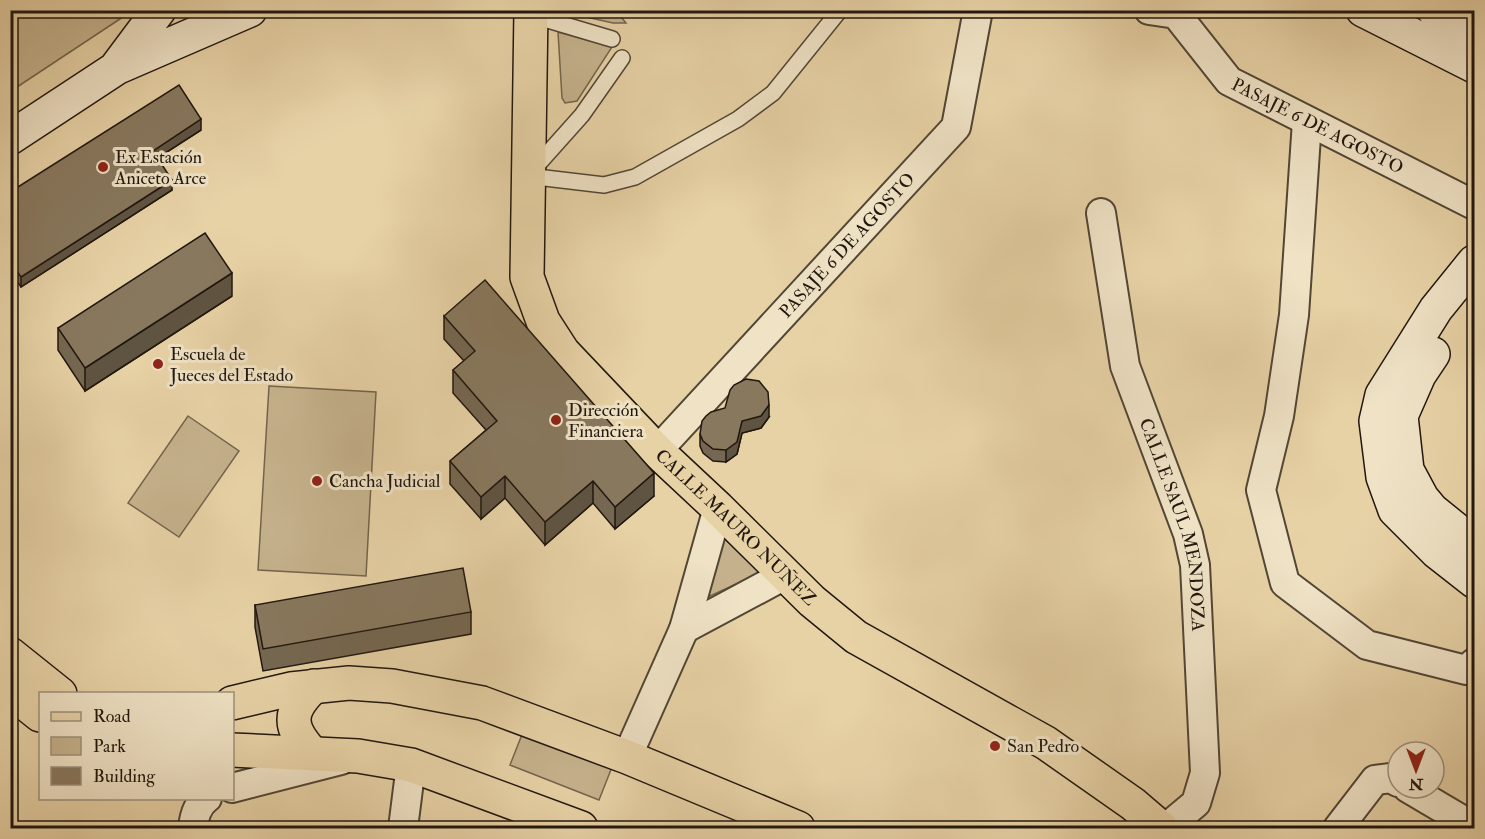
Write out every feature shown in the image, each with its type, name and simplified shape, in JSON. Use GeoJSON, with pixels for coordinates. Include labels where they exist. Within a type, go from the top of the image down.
{"type":"FeatureCollection","features":[{"type":"Feature","properties":{"kind":"main road"},"geometry":{"type":"LineString","coordinates":[[115,69],[159,10]]}},
{"type":"Feature","properties":{"kind":"main road"},"geometry":{"type":"LineString","coordinates":[[10,138],[115,69],[250,10]]}},
{"type":"Feature","properties":{"kind":"main road"},"geometry":{"type":"LineString","coordinates":[[1363,10],[1474,66]]}},
{"type":"Feature","properties":{"kind":"main road"},"geometry":{"type":"LineString","coordinates":[[1434,10],[1474,32]]}},
{"type":"Feature","properties":{"kind":"main road","name":"CALLE MAURO NUÑEZ"},"geometry":{"type":"LineString","coordinates":[[531,13],[527,277],[543,321],[563,352],[657,450],[812,601],[856,637],[1046,742],[1133,804],[1161,828]]}},
{"type":"Feature","properties":{"kind":"main road"},"geometry":{"type":"LineString","coordinates":[[1474,262],[1436,309],[1382,395],[1376,421],[1383,477],[1395,510],[1437,552],[1474,581]]}},
{"type":"Feature","properties":{"kind":"main road"},"geometry":{"type":"LineString","coordinates":[[1474,296],[1419,375],[1401,416],[1407,470],[1422,498],[1432,510],[1474,544]]}},
{"type":"Feature","properties":{"kind":"main road"},"geometry":{"type":"LineString","coordinates":[[10,654],[59,692]]}},
{"type":"Feature","properties":{"kind":"main road"},"geometry":{"type":"LineString","coordinates":[[234,703],[291,689],[349,683],[392,686],[482,703],[627,757],[798,828]]}},
{"type":"Feature","properties":{"kind":"main road"},"geometry":{"type":"LineString","coordinates":[[269,750],[301,698],[314,686]]}},
{"type":"Feature","properties":{"kind":"main road"},"geometry":{"type":"LineString","coordinates":[[10,691],[39,714]]}},
{"type":"Feature","properties":{"kind":"main road"},"geometry":{"type":"LineString","coordinates":[[234,713],[239,717],[241,726],[269,750],[358,756],[411,765],[581,828]]}},
{"type":"Feature","properties":{"kind":"street","name":"PASAJE 6 DE AGOSTO"},"geometry":{"type":"LineString","coordinates":[[657,450],[956,127],[978,10]]}},
{"type":"Feature","properties":{"kind":"street","name":"PASAJE 6 DE AGOSTO"},"geometry":{"type":"LineString","coordinates":[[1149,10],[1176,14],[1229,81],[1474,205]]}},
{"type":"Feature","properties":{"kind":"street"},"geometry":{"type":"LineString","coordinates":[[1307,122],[1294,315],[1279,416],[1261,490],[1286,583],[1367,645],[1466,670],[1474,663]]}},
{"type":"Feature","properties":{"kind":"street","name":"CALLE SAUL MENDOZA"},"geometry":{"type":"LineString","coordinates":[[1101,213],[1125,366],[1188,534],[1195,565],[1205,773],[1197,803],[1166,828]]}},
{"type":"Feature","properties":{"kind":"street"},"geometry":{"type":"LineString","coordinates":[[627,757],[684,629],[718,508]]}},
{"type":"Feature","properties":{"kind":"street"},"geometry":{"type":"LineString","coordinates":[[684,629],[785,574]]}},
{"type":"Feature","properties":{"kind":"street"},"geometry":{"type":"LineString","coordinates":[[234,786],[269,750],[358,756]]}},
{"type":"Feature","properties":{"kind":"street"},"geometry":{"type":"LineString","coordinates":[[403,828],[411,765]]}},
{"type":"Feature","properties":{"kind":"street"},"geometry":{"type":"LineString","coordinates":[[1338,828],[1375,780],[1386,781]]}},
{"type":"Feature","properties":{"kind":"street"},"geometry":{"type":"LineString","coordinates":[[193,828],[194,815],[204,800]]}},
{"type":"Feature","properties":{"kind":"street"},"geometry":{"type":"LineString","coordinates":[[1428,800],[1474,827]]}},
{"type":"Feature","properties":{"kind":"lane"},"geometry":{"type":"LineString","coordinates":[[528,176],[604,185],[634,177],[738,119],[773,93],[840,10]]}},
{"type":"Feature","properties":{"kind":"lane"},"geometry":{"type":"LineString","coordinates":[[531,13],[612,39]]}},
{"type":"Feature","properties":{"kind":"lane"},"geometry":{"type":"LineString","coordinates":[[528,176],[582,115],[622,58]]}},
{"type":"Feature","properties":{"kind":"green space"},"geometry":{"type":"Polygon","coordinates":[[[11,10],[132,10],[132,11],[11,91],[11,10]]]}},
{"type":"Feature","properties":{"kind":"green space"},"geometry":{"type":"Polygon","coordinates":[[[559,11],[616,11],[626,23],[613,23],[559,11]]]}},
{"type":"Feature","properties":{"kind":"green space"},"geometry":{"type":"Polygon","coordinates":[[[558,32],[612,47],[577,101],[565,103],[562,98],[558,32]]]}},
{"type":"Feature","properties":{"kind":"green space","name":"Cancha Judicial"},"geometry":{"type":"Polygon","coordinates":[[[269,386],[376,392],[366,576],[258,570],[269,386]]]}},
{"type":"Feature","properties":{"kind":"green space"},"geometry":{"type":"Polygon","coordinates":[[[188,416],[239,451],[179,537],[128,503],[188,416]]]}},
{"type":"Feature","properties":{"kind":"green space"},"geometry":{"type":"Polygon","coordinates":[[[724,538],[760,573],[708,597],[724,538]]]}},
{"type":"Feature","properties":{"kind":"green space"},"geometry":{"type":"Polygon","coordinates":[[[523,732],[612,767],[599,800],[510,765],[523,732]]]}},
{"type":"Feature","properties":{"kind":"building"},"geometry":{"type":"Polygon","coordinates":[[[179,85],[201,119],[153,151],[172,180],[21,277],[10,261],[10,192],[179,85]]]}},
{"type":"Feature","properties":{"kind":"building"},"geometry":{"type":"Polygon","coordinates":[[[205,233],[232,273],[85,368],[58,328],[205,233]]]}},
{"type":"Feature","properties":{"kind":"building"},"geometry":{"type":"Polygon","coordinates":[[[485,280],[654,473],[615,507],[593,481],[545,522],[505,476],[481,497],[450,461],[497,421],[453,370],[475,351],[444,316],[485,280]]]}},
{"type":"Feature","properties":{"kind":"building"},"geometry":{"type":"Polygon","coordinates":[[[746,379],[759,381],[768,392],[769,405],[761,416],[742,421],[737,442],[726,450],[713,449],[703,441],[700,434],[702,421],[711,412],[725,408],[730,390],[734,385],[746,379]]]}},
{"type":"Feature","properties":{"kind":"building"},"geometry":{"type":"Polygon","coordinates":[[[463,568],[471,612],[263,649],[255,605],[463,568]]]}},
{"type":"Feature","properties":{"kind":"place","name":"Ex Estación Aniceto Arce"},"geometry":{"type":"Point","coordinates":[103,167]}},
{"type":"Feature","properties":{"kind":"place","name":"Escuela de Jueces del Estado"},"geometry":{"type":"Point","coordinates":[158,364]}},
{"type":"Feature","properties":{"kind":"place","name":"Dirección Financiera"},"geometry":{"type":"Point","coordinates":[556,420]}},
{"type":"Feature","properties":{"kind":"place","name":"Cancha Judicial"},"geometry":{"type":"Point","coordinates":[317,481]}},
{"type":"Feature","properties":{"kind":"place","name":"San Pedro"},"geometry":{"type":"Point","coordinates":[995,746]}}]}
